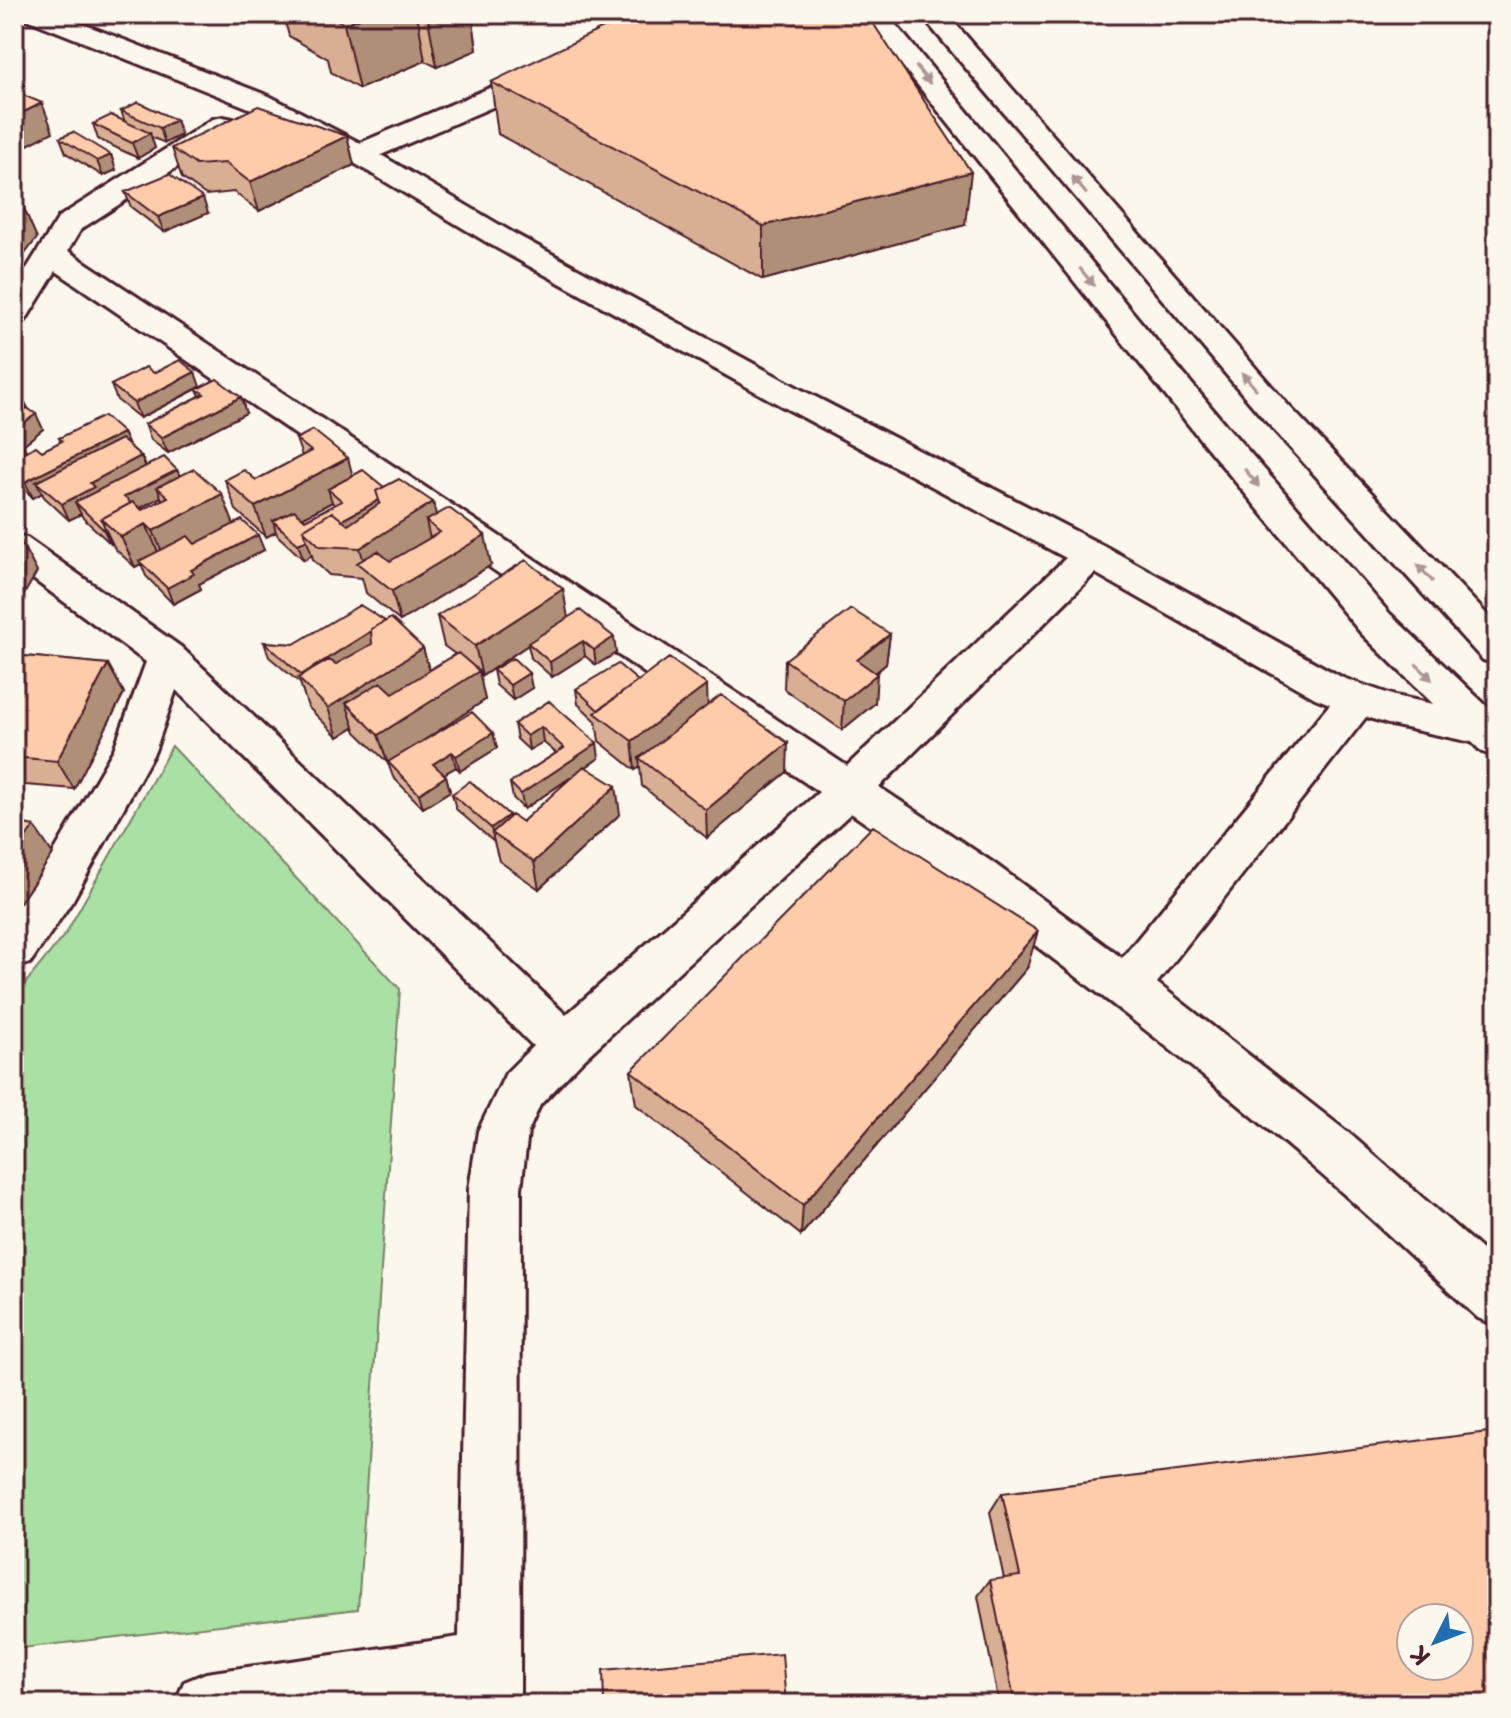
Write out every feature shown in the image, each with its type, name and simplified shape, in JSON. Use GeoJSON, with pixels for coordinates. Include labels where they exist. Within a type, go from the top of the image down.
{"type":"FeatureCollection","features":[{"type":"Feature","properties":{"kind":"street"},"geometry":{"type":"LineString","coordinates":[[35,14],[259,102],[359,154],[531,255],[790,397],[1091,555],[1329,688],[1391,710],[1489,734]]}},
{"type":"Feature","properties":{"kind":"street"},"geometry":{"type":"LineString","coordinates":[[933,14],[1275,411],[1497,650]]}},
{"type":"Feature","properties":{"kind":"street"},"geometry":{"type":"LineString","coordinates":[[865,17],[1375,623],[1489,734]]}},
{"type":"Feature","properties":{"kind":"street"},"geometry":{"type":"LineString","coordinates":[[359,154],[508,88],[577,62]]}},
{"type":"Feature","properties":{"kind":"street"},"geometry":{"type":"LineString","coordinates":[[14,314],[49,242],[70,223],[259,102]]}},
{"type":"Feature","properties":{"kind":"street"},"geometry":{"type":"LineString","coordinates":[[49,242],[848,791],[976,875],[1190,1035],[1333,1152],[1497,1299]]}},
{"type":"Feature","properties":{"kind":"street"},"geometry":{"type":"LineString","coordinates":[[14,547],[167,657],[565,1046]]}},
{"type":"Feature","properties":{"kind":"street"},"geometry":{"type":"LineString","coordinates":[[206,1704],[489,1684],[495,1189],[503,1131],[523,1089],[565,1046],[848,791],[1091,555]]}},
{"type":"Feature","properties":{"kind":"street"},"geometry":{"type":"LineString","coordinates":[[14,949],[57,887],[134,751],[167,657]]}},
{"type":"Feature","properties":{"kind":"street"},"geometry":{"type":"LineString","coordinates":[[1126,987],[1358,698]]}},
{"type":"Feature","properties":{"kind":"green space"},"geometry":{"type":"Polygon","coordinates":[[[172,746],[400,989],[358,1609],[14,1649],[14,997],[66,933],[172,746]]]}},
{"type":"Feature","properties":{"kind":"building"},"geometry":{"type":"Polygon","coordinates":[[[327,14],[370,14],[344,24],[327,14]]]}},
{"type":"Feature","properties":{"kind":"building"},"geometry":{"type":"Polygon","coordinates":[[[678,14],[867,14],[971,172],[763,226],[491,82],[603,28],[678,14]]]}},
{"type":"Feature","properties":{"kind":"building"},"geometry":{"type":"Polygon","coordinates":[[[14,91],[42,103],[14,117],[14,91]]]}},
{"type":"Feature","properties":{"kind":"building"},"geometry":{"type":"Polygon","coordinates":[[[138,102],[176,120],[160,128],[121,111],[138,102]]]}},
{"type":"Feature","properties":{"kind":"building"},"geometry":{"type":"Polygon","coordinates":[[[258,106],[347,136],[250,182],[225,163],[196,165],[172,148],[258,106]]]}},
{"type":"Feature","properties":{"kind":"building"},"geometry":{"type":"Polygon","coordinates":[[[111,115],[150,133],[132,143],[93,124],[111,115]]]}},
{"type":"Feature","properties":{"kind":"building"},"geometry":{"type":"Polygon","coordinates":[[[73,132],[111,155],[97,161],[60,138],[73,132]]]}},
{"type":"Feature","properties":{"kind":"building"},"geometry":{"type":"Polygon","coordinates":[[[169,174],[203,198],[158,217],[125,192],[169,174]]]}},
{"type":"Feature","properties":{"kind":"building"},"geometry":{"type":"Polygon","coordinates":[[[14,208],[24,208],[14,221],[14,208]]]}},
{"type":"Feature","properties":{"kind":"building"},"geometry":{"type":"Polygon","coordinates":[[[180,360],[195,372],[134,403],[111,385],[146,367],[154,373],[180,360]]]}},
{"type":"Feature","properties":{"kind":"building"},"geometry":{"type":"Polygon","coordinates":[[[217,379],[241,397],[161,438],[145,424],[204,394],[197,389],[217,379]]]}},
{"type":"Feature","properties":{"kind":"building"},"geometry":{"type":"Polygon","coordinates":[[[14,385],[24,401],[14,407],[14,385]]]}},
{"type":"Feature","properties":{"kind":"building"},"geometry":{"type":"Polygon","coordinates":[[[27,408],[36,414],[14,430],[14,415],[27,408]]]}},
{"type":"Feature","properties":{"kind":"building"},"geometry":{"type":"Polygon","coordinates":[[[104,416],[123,433],[25,482],[14,471],[14,457],[36,446],[42,451],[62,441],[59,438],[104,416]]]}},
{"type":"Feature","properties":{"kind":"building"},"geometry":{"type":"Polygon","coordinates":[[[313,430],[348,458],[255,507],[225,480],[244,470],[256,480],[311,451],[296,439],[313,430]]]}},
{"type":"Feature","properties":{"kind":"building"},"geometry":{"type":"Polygon","coordinates":[[[121,439],[141,456],[90,483],[94,487],[62,504],[36,482],[121,439]]]}},
{"type":"Feature","properties":{"kind":"building"},"geometry":{"type":"Polygon","coordinates":[[[164,457],[177,470],[124,497],[131,503],[101,519],[105,528],[75,502],[164,457]]]}},
{"type":"Feature","properties":{"kind":"building"},"geometry":{"type":"Polygon","coordinates":[[[194,469],[222,494],[153,531],[146,524],[121,537],[101,519],[133,502],[142,510],[168,497],[157,487],[194,469]]]}},
{"type":"Feature","properties":{"kind":"building"},"geometry":{"type":"Polygon","coordinates":[[[363,470],[384,487],[376,491],[379,500],[342,520],[332,512],[303,530],[307,540],[298,544],[273,521],[294,510],[305,520],[342,501],[328,489],[363,470]]]}},
{"type":"Feature","properties":{"kind":"building"},"geometry":{"type":"Polygon","coordinates":[[[399,479],[433,502],[360,548],[320,546],[303,530],[332,512],[348,525],[380,503],[376,491],[399,479]]]}},
{"type":"Feature","properties":{"kind":"building"},"geometry":{"type":"Polygon","coordinates":[[[449,508],[485,535],[392,591],[357,563],[378,551],[390,561],[440,532],[426,521],[449,508]]]}},
{"type":"Feature","properties":{"kind":"building"},"geometry":{"type":"Polygon","coordinates":[[[242,520],[258,535],[191,570],[194,574],[167,588],[139,561],[188,536],[195,544],[242,520]]]}},
{"type":"Feature","properties":{"kind":"building"},"geometry":{"type":"Polygon","coordinates":[[[14,542],[21,542],[14,554],[14,542]]]}},
{"type":"Feature","properties":{"kind":"building"},"geometry":{"type":"Polygon","coordinates":[[[526,560],[563,589],[475,646],[437,616],[526,560]]]}},
{"type":"Feature","properties":{"kind":"building"},"geometry":{"type":"Polygon","coordinates":[[[360,605],[385,621],[301,675],[264,642],[294,644],[360,605]]]}},
{"type":"Feature","properties":{"kind":"building"},"geometry":{"type":"Polygon","coordinates":[[[851,609],[890,634],[857,660],[877,674],[844,701],[785,660],[851,609]]]}},
{"type":"Feature","properties":{"kind":"building"},"geometry":{"type":"Polygon","coordinates":[[[580,610],[614,637],[594,650],[583,641],[550,662],[528,643],[580,610]]]}},
{"type":"Feature","properties":{"kind":"building"},"geometry":{"type":"Polygon","coordinates":[[[391,618],[423,648],[328,708],[298,678],[329,660],[336,664],[372,644],[371,629],[391,618]]]}},
{"type":"Feature","properties":{"kind":"building"},"geometry":{"type":"Polygon","coordinates":[[[458,653],[479,671],[378,735],[346,703],[381,682],[393,693],[458,653]]]}},
{"type":"Feature","properties":{"kind":"building"},"geometry":{"type":"Polygon","coordinates":[[[14,655],[108,664],[57,761],[14,757],[14,655]]]}},
{"type":"Feature","properties":{"kind":"building"},"geometry":{"type":"Polygon","coordinates":[[[513,658],[529,673],[510,685],[493,670],[513,658]]]}},
{"type":"Feature","properties":{"kind":"building"},"geometry":{"type":"Polygon","coordinates":[[[669,658],[707,685],[632,741],[595,713],[669,658]]]}},
{"type":"Feature","properties":{"kind":"building"},"geometry":{"type":"Polygon","coordinates":[[[618,664],[638,681],[598,710],[576,689],[618,664]]]}},
{"type":"Feature","properties":{"kind":"building"},"geometry":{"type":"Polygon","coordinates":[[[721,695],[788,743],[706,810],[639,758],[721,695]]]}},
{"type":"Feature","properties":{"kind":"building"},"geometry":{"type":"Polygon","coordinates":[[[549,701],[597,743],[521,794],[510,783],[564,748],[541,727],[527,736],[514,724],[549,701]]]}},
{"type":"Feature","properties":{"kind":"building"},"geometry":{"type":"Polygon","coordinates":[[[472,712],[493,733],[456,756],[452,752],[433,764],[446,776],[419,794],[388,762],[472,712]]]}},
{"type":"Feature","properties":{"kind":"building"},"geometry":{"type":"Polygon","coordinates":[[[584,766],[616,786],[534,862],[492,833],[512,815],[522,822],[584,766]]]}},
{"type":"Feature","properties":{"kind":"building"},"geometry":{"type":"Polygon","coordinates":[[[470,781],[509,815],[491,828],[452,794],[470,781]]]}},
{"type":"Feature","properties":{"kind":"building"},"geometry":{"type":"Polygon","coordinates":[[[14,822],[34,826],[14,855],[14,822]]]}},
{"type":"Feature","properties":{"kind":"building"},"geometry":{"type":"Polygon","coordinates":[[[873,826],[1038,931],[803,1205],[631,1071],[873,826]]]}},
{"type":"Feature","properties":{"kind":"building"},"geometry":{"type":"Polygon","coordinates":[[[1497,1431],[1497,1704],[1015,1704],[990,1580],[1020,1576],[1002,1493],[1497,1431]]]}},
{"type":"Feature","properties":{"kind":"building"},"geometry":{"type":"Polygon","coordinates":[[[782,1654],[786,1704],[604,1704],[603,1670],[782,1654]]]}}]}
